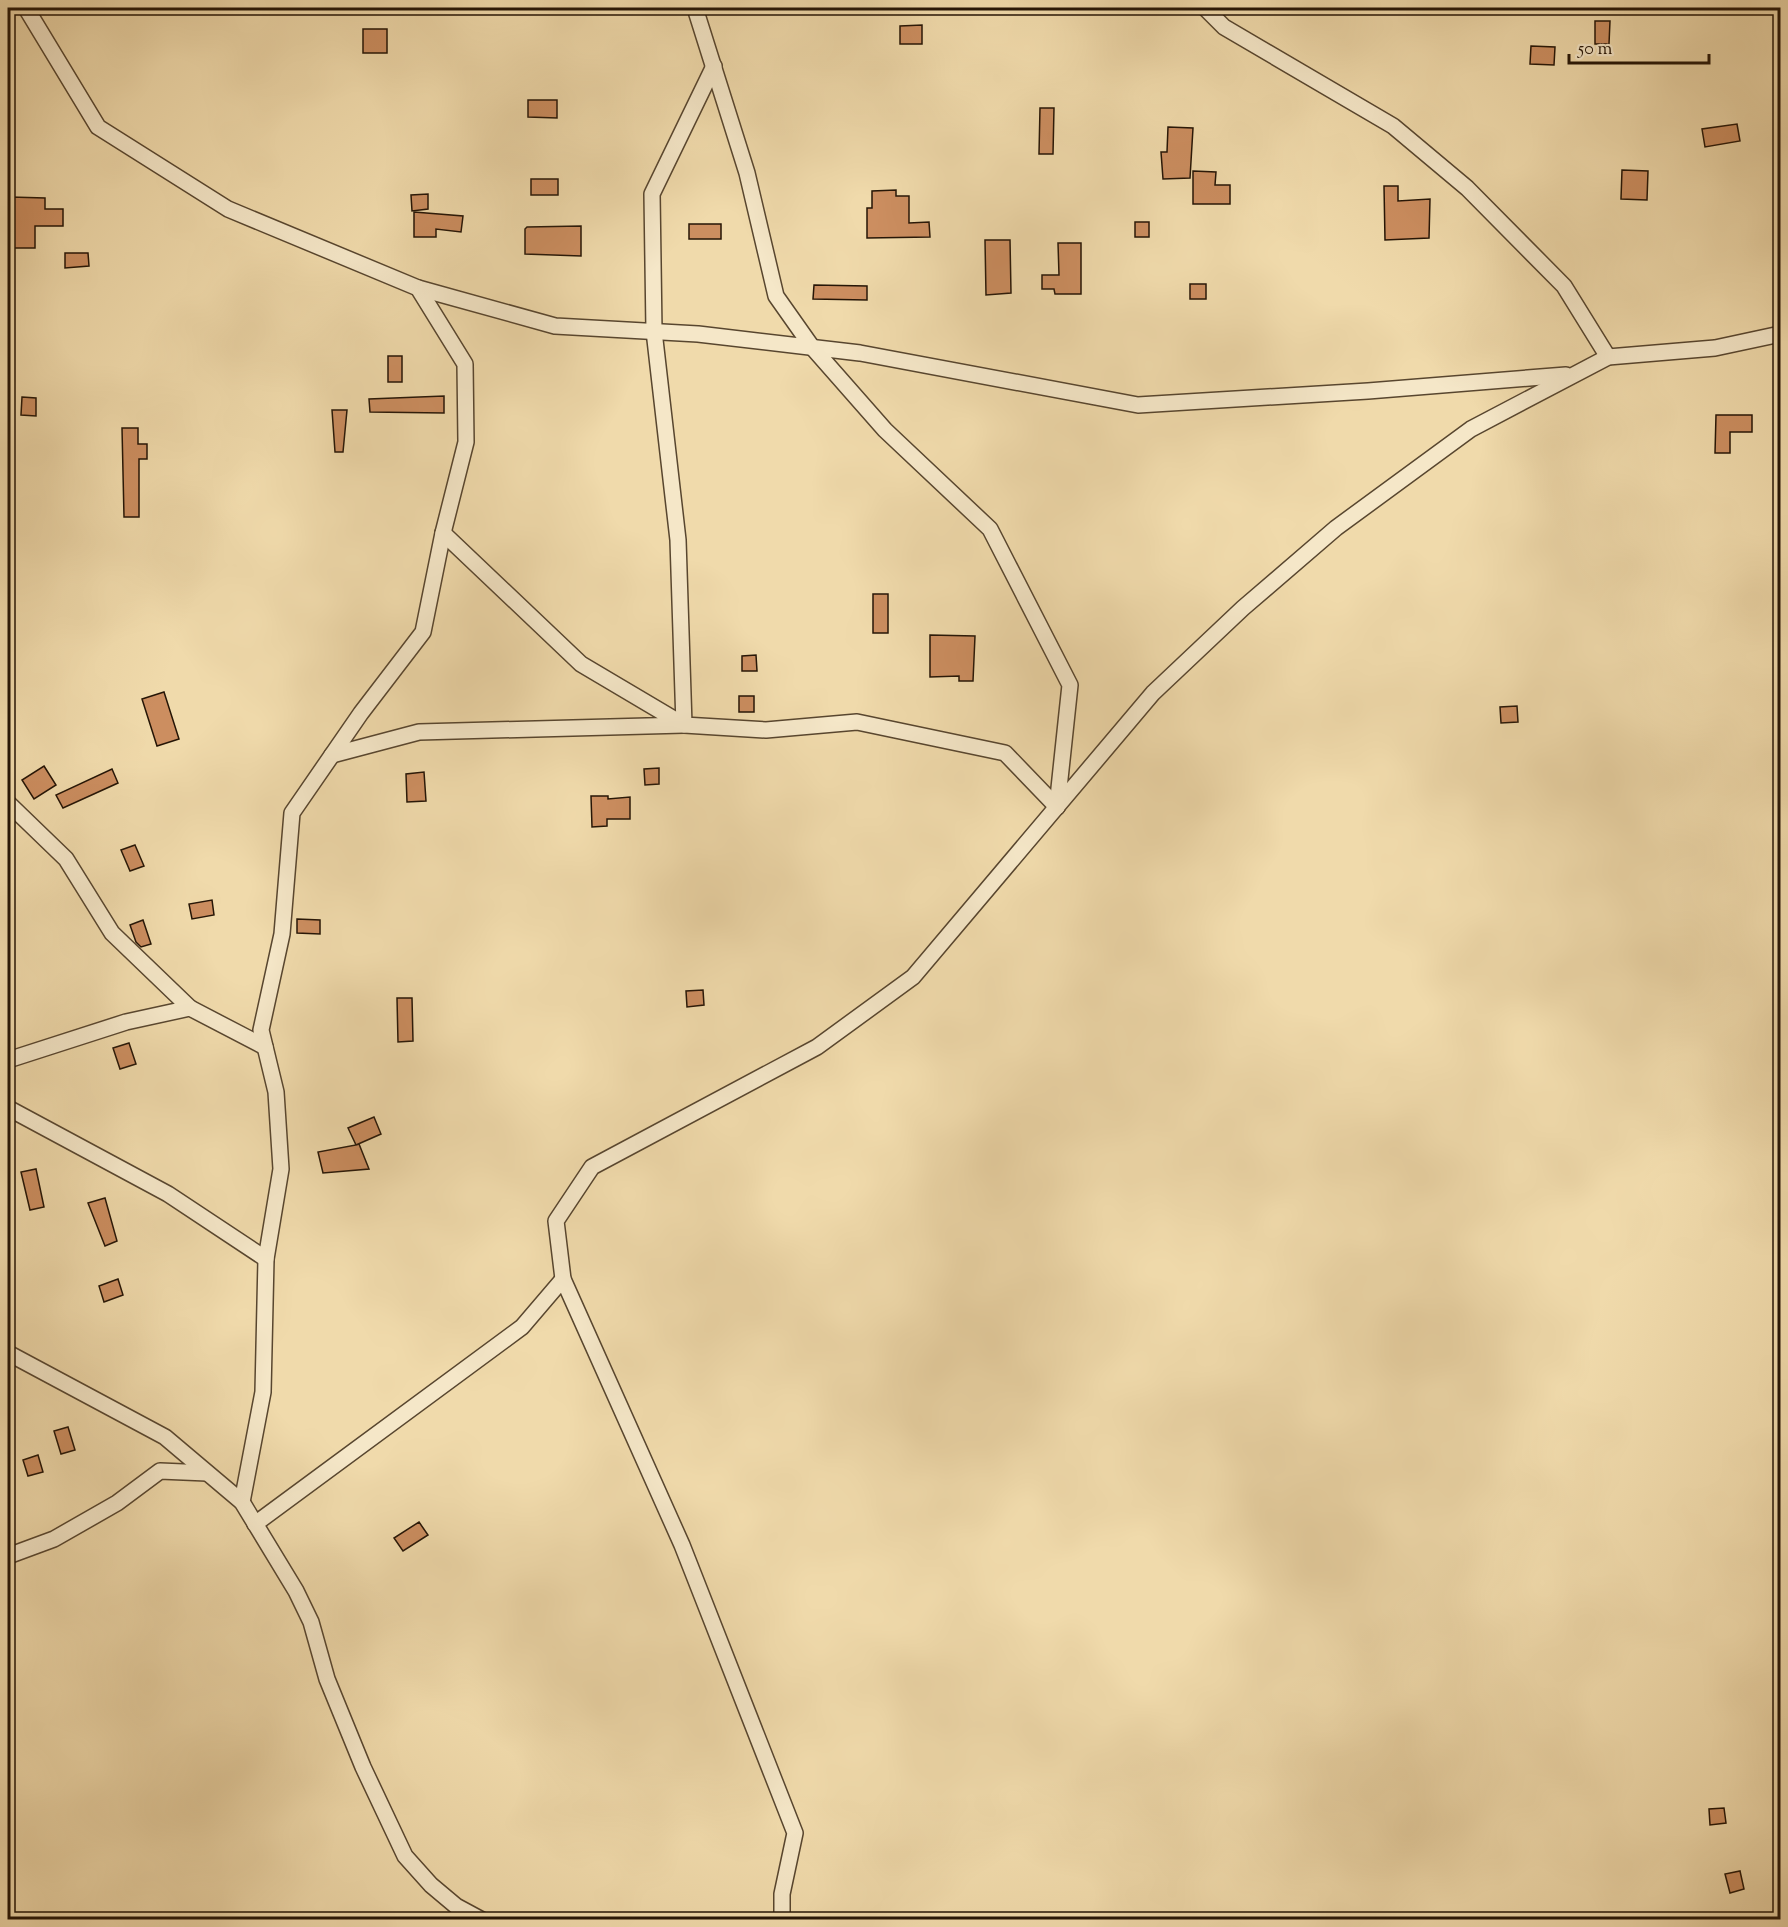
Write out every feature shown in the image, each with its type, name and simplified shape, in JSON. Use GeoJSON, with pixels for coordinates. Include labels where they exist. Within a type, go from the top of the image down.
{"type":"FeatureCollection","features":[{"type":"Feature","properties":{"kind":"street"},"geometry":{"type":"LineString","coordinates":[[26,8],[98,127],[228,209],[418,288],[555,326],[698,334],[860,353],[1138,405],[1368,391],[1574,374]]}},
{"type":"Feature","properties":{"kind":"street"},"geometry":{"type":"LineString","coordinates":[[695,8],[747,173],[776,296],[812,347],[885,430],[990,529],[1070,685],[1057,807]]}},
{"type":"Feature","properties":{"kind":"street"},"geometry":{"type":"LineString","coordinates":[[1205,8],[1224,27],[1393,126],[1467,188],[1564,286],[1608,357]]}},
{"type":"Feature","properties":{"kind":"street"},"geometry":{"type":"LineString","coordinates":[[684,725],[678,540],[654,331],[652,194],[714,66]]}},
{"type":"Feature","properties":{"kind":"street"},"geometry":{"type":"LineString","coordinates":[[242,1502],[263,1392],[266,1259],[281,1168],[276,1092],[261,1030],[282,934],[292,813],[361,713],[423,633],[443,533],[466,442],[465,364],[418,288]]}},
{"type":"Feature","properties":{"kind":"street"},"geometry":{"type":"LineString","coordinates":[[782,1920],[782,1894],[795,1833],[682,1545],[563,1279],[556,1221],[592,1167],[817,1047],[913,977],[1154,693],[1243,608],[1336,528],[1471,429],[1608,357],[1715,348],[1780,333]]}},
{"type":"Feature","properties":{"kind":"street"},"geometry":{"type":"LineString","coordinates":[[443,533],[581,664],[684,725]]}},
{"type":"Feature","properties":{"kind":"street"},"geometry":{"type":"LineString","coordinates":[[332,755],[419,732],[684,725],[766,730],[857,722],[1005,753],[1057,807]]}},
{"type":"Feature","properties":{"kind":"street"},"geometry":{"type":"LineString","coordinates":[[8,803],[66,859],[112,933],[190,1008],[265,1047]]}},
{"type":"Feature","properties":{"kind":"street"},"geometry":{"type":"LineString","coordinates":[[8,1060],[126,1022],[190,1008]]}},
{"type":"Feature","properties":{"kind":"street"},"geometry":{"type":"LineString","coordinates":[[8,1108],[168,1194],[266,1259]]}},
{"type":"Feature","properties":{"kind":"street"},"geometry":{"type":"LineString","coordinates":[[255,1524],[522,1327],[563,1279]]}},
{"type":"Feature","properties":{"kind":"street"},"geometry":{"type":"LineString","coordinates":[[8,1353],[165,1437],[242,1502],[296,1591],[311,1622],[327,1679],[363,1767],[405,1856],[431,1886],[456,1906],[482,1920]]}},
{"type":"Feature","properties":{"kind":"street"},"geometry":{"type":"LineString","coordinates":[[8,1556],[65,1533],[117,1503],[160,1471],[207,1473]]}},
{"type":"Feature","properties":{"kind":"building"},"geometry":{"type":"Polygon","coordinates":[[[1595,21],[1610,21],[1609,44],[1595,44],[1595,21]]]}},
{"type":"Feature","properties":{"kind":"building"},"geometry":{"type":"Polygon","coordinates":[[[922,25],[922,44],[900,44],[900,26],[922,25]]]}},
{"type":"Feature","properties":{"kind":"building"},"geometry":{"type":"Polygon","coordinates":[[[363,29],[387,29],[387,53],[363,53],[363,29]]]}},
{"type":"Feature","properties":{"kind":"building"},"geometry":{"type":"Polygon","coordinates":[[[1531,46],[1555,47],[1554,65],[1530,64],[1531,46]]]}},
{"type":"Feature","properties":{"kind":"building"},"geometry":{"type":"Polygon","coordinates":[[[528,100],[557,100],[557,118],[528,117],[528,100]]]}},
{"type":"Feature","properties":{"kind":"building"},"geometry":{"type":"Polygon","coordinates":[[[1040,108],[1054,108],[1053,154],[1039,154],[1040,108]]]}},
{"type":"Feature","properties":{"kind":"building"},"geometry":{"type":"Polygon","coordinates":[[[1737,124],[1740,141],[1705,147],[1702,129],[1737,124]]]}},
{"type":"Feature","properties":{"kind":"building"},"geometry":{"type":"Polygon","coordinates":[[[1168,127],[1193,128],[1190,178],[1163,179],[1161,152],[1167,152],[1168,127]]]}},
{"type":"Feature","properties":{"kind":"building"},"geometry":{"type":"Polygon","coordinates":[[[1622,170],[1648,171],[1647,200],[1621,199],[1622,170]]]}},
{"type":"Feature","properties":{"kind":"building"},"geometry":{"type":"Polygon","coordinates":[[[1193,171],[1216,172],[1215,185],[1230,185],[1230,204],[1193,204],[1193,171]]]}},
{"type":"Feature","properties":{"kind":"building"},"geometry":{"type":"Polygon","coordinates":[[[531,179],[558,179],[558,195],[531,195],[531,179]]]}},
{"type":"Feature","properties":{"kind":"building"},"geometry":{"type":"Polygon","coordinates":[[[1384,186],[1398,186],[1398,201],[1430,199],[1429,238],[1385,240],[1384,186]]]}},
{"type":"Feature","properties":{"kind":"building"},"geometry":{"type":"Polygon","coordinates":[[[896,190],[896,196],[909,196],[909,223],[929,222],[930,237],[867,238],[867,208],[872,208],[872,191],[896,190]]]}},
{"type":"Feature","properties":{"kind":"building"},"geometry":{"type":"Polygon","coordinates":[[[428,194],[428,209],[412,211],[411,195],[428,194]]]}},
{"type":"Feature","properties":{"kind":"building"},"geometry":{"type":"Polygon","coordinates":[[[10,197],[45,198],[45,209],[63,209],[63,226],[35,226],[35,248],[8,248],[10,197]]]}},
{"type":"Feature","properties":{"kind":"building"},"geometry":{"type":"Polygon","coordinates":[[[414,212],[463,216],[461,232],[436,229],[436,237],[414,237],[414,212]]]}},
{"type":"Feature","properties":{"kind":"building"},"geometry":{"type":"Polygon","coordinates":[[[1135,222],[1149,222],[1149,237],[1135,237],[1135,222]]]}},
{"type":"Feature","properties":{"kind":"building"},"geometry":{"type":"Polygon","coordinates":[[[689,224],[721,224],[721,239],[689,239],[689,224]]]}},
{"type":"Feature","properties":{"kind":"building"},"geometry":{"type":"Polygon","coordinates":[[[581,226],[581,256],[525,254],[525,229],[527,227],[581,226]]]}},
{"type":"Feature","properties":{"kind":"building"},"geometry":{"type":"Polygon","coordinates":[[[985,240],[1010,240],[1011,293],[986,295],[985,240]]]}},
{"type":"Feature","properties":{"kind":"building"},"geometry":{"type":"Polygon","coordinates":[[[1058,243],[1081,243],[1081,294],[1055,294],[1054,289],[1042,289],[1042,275],[1059,275],[1058,243]]]}},
{"type":"Feature","properties":{"kind":"building"},"geometry":{"type":"Polygon","coordinates":[[[65,253],[88,253],[89,266],[65,268],[65,253]]]}},
{"type":"Feature","properties":{"kind":"building"},"geometry":{"type":"Polygon","coordinates":[[[1190,284],[1206,284],[1206,299],[1190,299],[1190,284]]]}},
{"type":"Feature","properties":{"kind":"building"},"geometry":{"type":"Polygon","coordinates":[[[814,285],[867,286],[867,300],[813,299],[814,285]]]}},
{"type":"Feature","properties":{"kind":"building"},"geometry":{"type":"Polygon","coordinates":[[[388,356],[402,356],[402,382],[388,382],[388,356]]]}},
{"type":"Feature","properties":{"kind":"building"},"geometry":{"type":"Polygon","coordinates":[[[444,396],[444,413],[370,412],[369,399],[444,396]]]}},
{"type":"Feature","properties":{"kind":"building"},"geometry":{"type":"Polygon","coordinates":[[[22,397],[36,398],[36,416],[21,415],[22,397]]]}},
{"type":"Feature","properties":{"kind":"building"},"geometry":{"type":"Polygon","coordinates":[[[332,410],[347,410],[343,452],[335,452],[332,410]]]}},
{"type":"Feature","properties":{"kind":"building"},"geometry":{"type":"Polygon","coordinates":[[[1716,415],[1752,415],[1752,432],[1730,432],[1730,453],[1715,453],[1716,415]]]}},
{"type":"Feature","properties":{"kind":"building"},"geometry":{"type":"Polygon","coordinates":[[[122,428],[138,428],[138,444],[147,444],[147,459],[139,459],[139,517],[124,517],[122,428]]]}},
{"type":"Feature","properties":{"kind":"building"},"geometry":{"type":"Polygon","coordinates":[[[873,594],[888,594],[888,633],[873,633],[873,594]]]}},
{"type":"Feature","properties":{"kind":"building"},"geometry":{"type":"Polygon","coordinates":[[[930,635],[975,636],[973,681],[959,681],[959,676],[930,677],[930,635]]]}},
{"type":"Feature","properties":{"kind":"building"},"geometry":{"type":"Polygon","coordinates":[[[756,655],[757,671],[742,671],[742,656],[756,655]]]}},
{"type":"Feature","properties":{"kind":"building"},"geometry":{"type":"Polygon","coordinates":[[[164,692],[179,739],[157,746],[142,699],[164,692]]]}},
{"type":"Feature","properties":{"kind":"building"},"geometry":{"type":"Polygon","coordinates":[[[739,696],[754,696],[754,712],[739,712],[739,696]]]}},
{"type":"Feature","properties":{"kind":"building"},"geometry":{"type":"Polygon","coordinates":[[[1517,706],[1518,722],[1501,723],[1500,707],[1517,706]]]}},
{"type":"Feature","properties":{"kind":"building"},"geometry":{"type":"Polygon","coordinates":[[[44,766],[56,785],[34,799],[22,780],[44,766]]]}},
{"type":"Feature","properties":{"kind":"building"},"geometry":{"type":"Polygon","coordinates":[[[659,768],[659,784],[645,785],[644,769],[659,768]]]}},
{"type":"Feature","properties":{"kind":"building"},"geometry":{"type":"Polygon","coordinates":[[[112,769],[118,783],[63,808],[56,795],[112,769]]]}},
{"type":"Feature","properties":{"kind":"building"},"geometry":{"type":"Polygon","coordinates":[[[424,772],[426,801],[407,802],[406,774],[424,772]]]}},
{"type":"Feature","properties":{"kind":"building"},"geometry":{"type":"Polygon","coordinates":[[[591,796],[608,796],[608,799],[630,797],[630,819],[607,819],[607,826],[592,827],[591,796]]]}},
{"type":"Feature","properties":{"kind":"building"},"geometry":{"type":"Polygon","coordinates":[[[135,845],[144,866],[130,871],[121,850],[135,845]]]}},
{"type":"Feature","properties":{"kind":"building"},"geometry":{"type":"Polygon","coordinates":[[[212,900],[214,915],[192,919],[189,904],[212,900]]]}},
{"type":"Feature","properties":{"kind":"building"},"geometry":{"type":"Polygon","coordinates":[[[297,919],[320,920],[320,934],[297,933],[297,919]]]}},
{"type":"Feature","properties":{"kind":"building"},"geometry":{"type":"Polygon","coordinates":[[[143,920],[151,944],[141,947],[136,942],[130,925],[143,920]]]}},
{"type":"Feature","properties":{"kind":"building"},"geometry":{"type":"Polygon","coordinates":[[[703,990],[704,1005],[687,1007],[686,991],[703,990]]]}},
{"type":"Feature","properties":{"kind":"building"},"geometry":{"type":"Polygon","coordinates":[[[397,998],[412,998],[413,1041],[398,1042],[397,998]]]}},
{"type":"Feature","properties":{"kind":"building"},"geometry":{"type":"Polygon","coordinates":[[[129,1043],[136,1064],[120,1069],[113,1048],[129,1043]]]}},
{"type":"Feature","properties":{"kind":"building"},"geometry":{"type":"Polygon","coordinates":[[[374,1117],[381,1134],[356,1145],[348,1128],[374,1117]]]}},
{"type":"Feature","properties":{"kind":"building"},"geometry":{"type":"Polygon","coordinates":[[[359,1144],[369,1169],[323,1173],[318,1152],[359,1144]]]}},
{"type":"Feature","properties":{"kind":"building"},"geometry":{"type":"Polygon","coordinates":[[[36,1169],[44,1207],[30,1210],[21,1172],[36,1169]]]}},
{"type":"Feature","properties":{"kind":"building"},"geometry":{"type":"Polygon","coordinates":[[[105,1198],[117,1241],[105,1246],[88,1203],[105,1198]]]}},
{"type":"Feature","properties":{"kind":"building"},"geometry":{"type":"Polygon","coordinates":[[[118,1279],[123,1295],[104,1302],[99,1286],[118,1279]]]}},
{"type":"Feature","properties":{"kind":"building"},"geometry":{"type":"Polygon","coordinates":[[[68,1427],[75,1450],[61,1454],[54,1431],[68,1427]]]}},
{"type":"Feature","properties":{"kind":"building"},"geometry":{"type":"Polygon","coordinates":[[[38,1455],[43,1472],[28,1476],[23,1460],[38,1455]]]}},
{"type":"Feature","properties":{"kind":"building"},"geometry":{"type":"Polygon","coordinates":[[[419,1522],[428,1535],[403,1551],[394,1538],[419,1522]]]}},
{"type":"Feature","properties":{"kind":"building"},"geometry":{"type":"Polygon","coordinates":[[[1724,1808],[1726,1823],[1710,1825],[1709,1809],[1724,1808]]]}},
{"type":"Feature","properties":{"kind":"building"},"geometry":{"type":"Polygon","coordinates":[[[1740,1871],[1744,1889],[1730,1893],[1725,1874],[1740,1871]]]}}]}
